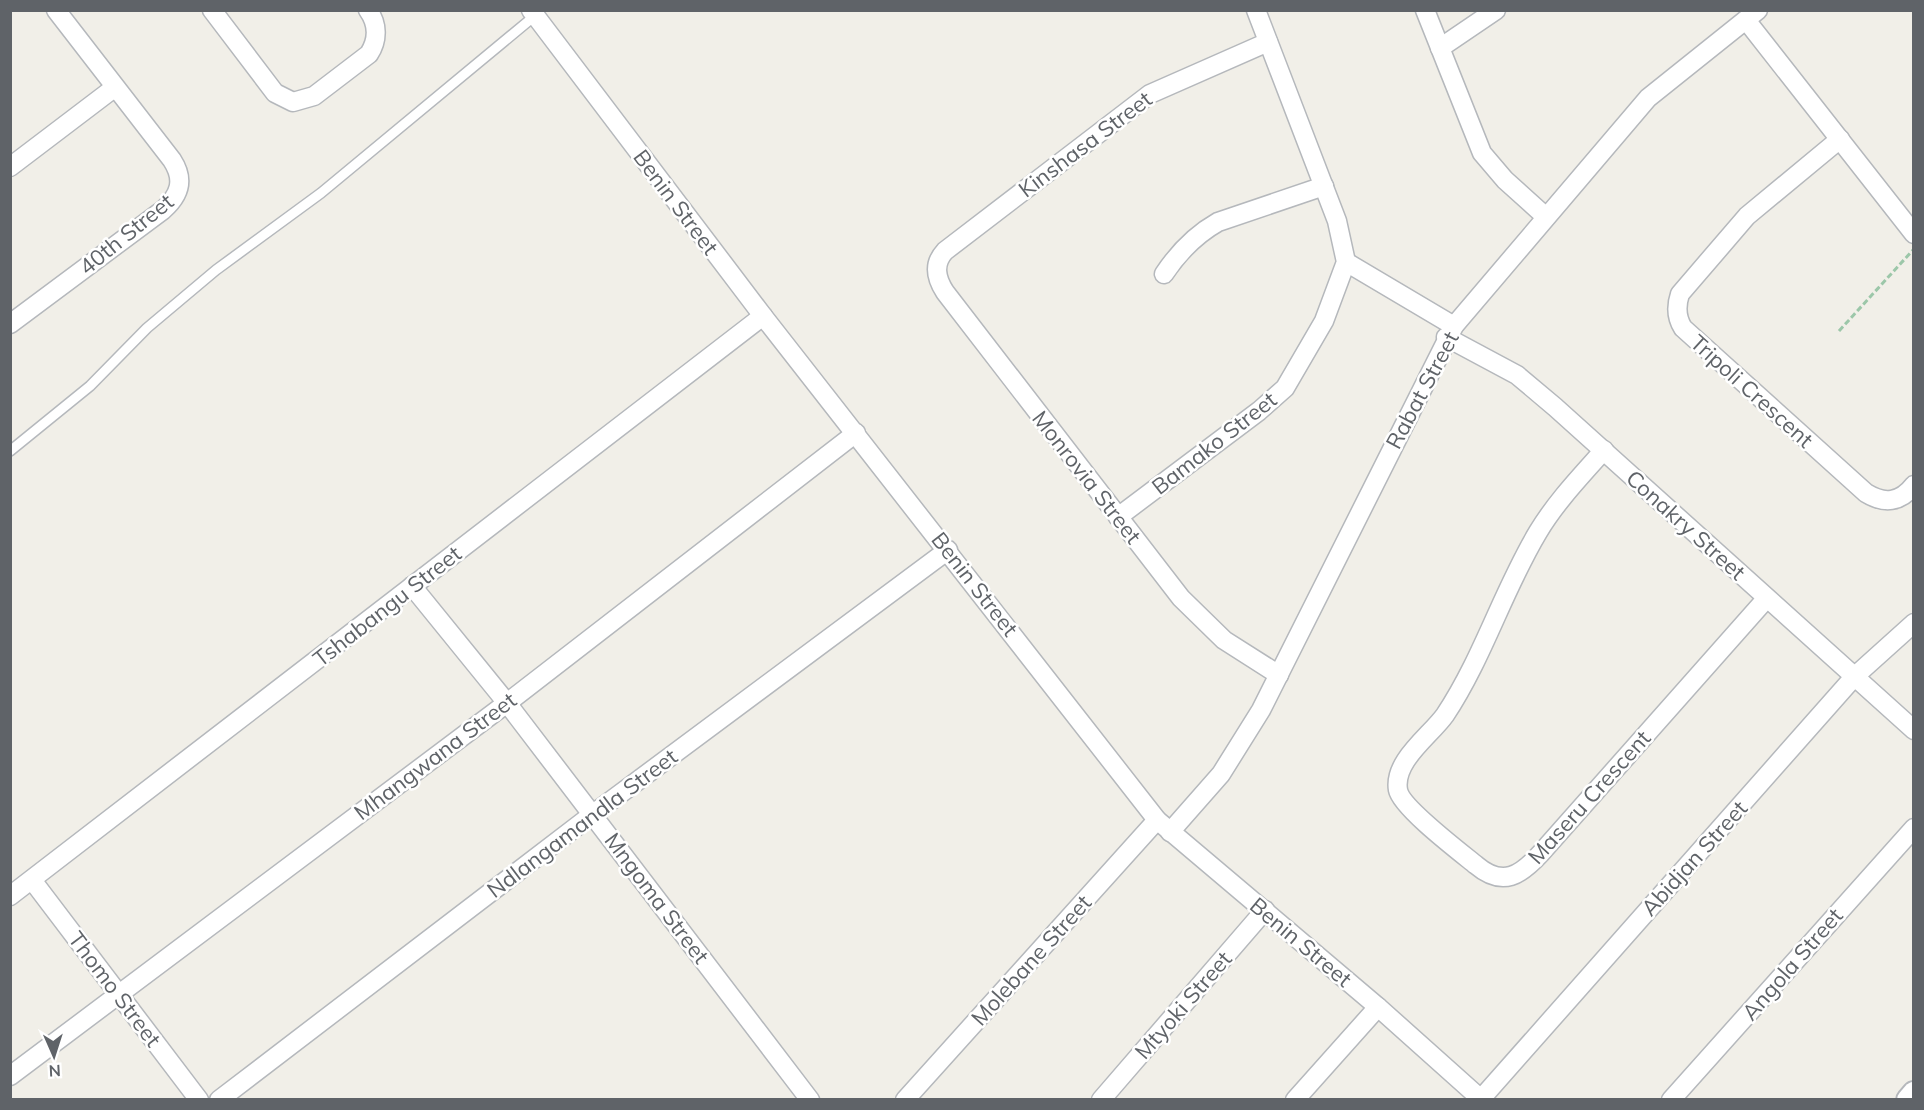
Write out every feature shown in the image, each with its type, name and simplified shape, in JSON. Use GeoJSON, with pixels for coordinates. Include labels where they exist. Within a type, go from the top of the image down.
{"type":"FeatureCollection","features":[{"type":"Feature","properties":{"kind":"street","name":"40th Street"},"geometry":{"type":"LineString","coordinates":[[10,324],[163,210],[178,195],[181,186],[176,166],[56,10]]}},
{"type":"Feature","properties":{"kind":"street"},"geometry":{"type":"LineString","coordinates":[[212,10],[275,93],[293,102],[314,96],[369,54],[373,48],[376,32],[369,10]]}},
{"type":"Feature","properties":{"kind":"street"},"geometry":{"type":"LineString","coordinates":[[1256,10],[1324,186],[1343,240],[1346,262],[1450,332]]}},
{"type":"Feature","properties":{"kind":"street"},"geometry":{"type":"LineString","coordinates":[[1425,10],[1482,153],[1505,180],[1546,217]]}},
{"type":"Feature","properties":{"kind":"street"},"geometry":{"type":"LineString","coordinates":[[1440,48],[1496,10]]}},
{"type":"Feature","properties":{"kind":"street","name":"Benin Street"},"geometry":{"type":"LineString","coordinates":[[536,12],[763,316],[1038,664],[1130,788],[1164,826],[1378,1007],[1481,1099]]}},
{"type":"Feature","properties":{"kind":"street"},"geometry":{"type":"LineString","coordinates":[[1752,15],[1840,138],[1914,234]]}},
{"type":"Feature","properties":{"kind":"street","name":"Rabat Street"},"geometry":{"type":"LineString","coordinates":[[1164,826],[1221,774],[1245,740],[1450,332],[1648,98],[1752,15]]}},
{"type":"Feature","properties":{"kind":"street","name":"Kinshasa Street"},"geometry":{"type":"LineString","coordinates":[[945,251],[1150,94],[1268,42]]}},
{"type":"Feature","properties":{"kind":"street"},"geometry":{"type":"LineString","coordinates":[[10,167],[114,88]]}},
{"type":"Feature","properties":{"kind":"street","name":"Tripoli Crescent"},"geometry":{"type":"LineString","coordinates":[[1840,138],[1747,216],[1680,294],[1677,306],[1678,318],[1683,328],[1866,493],[1888,501],[1900,498],[1914,485]]}},
{"type":"Feature","properties":{"kind":"street"},"geometry":{"type":"LineString","coordinates":[[1164,274],[1189,243],[1218,222],[1324,186]]}},
{"type":"Feature","properties":{"kind":"street","name":"Monrovia Street"},"geometry":{"type":"LineString","coordinates":[[945,251],[938,260],[936,268],[945,292],[1180,598],[1212,630],[1279,675]]}},
{"type":"Feature","properties":{"kind":"street","name":"Bamako Street"},"geometry":{"type":"LineString","coordinates":[[1118,518],[1259,411],[1285,388],[1320,329],[1346,262]]}},
{"type":"Feature","properties":{"kind":"street","name":"Tshabangu Street"},"geometry":{"type":"LineString","coordinates":[[10,896],[763,316]]}},
{"type":"Feature","properties":{"kind":"street","name":"Conakry Street"},"geometry":{"type":"LineString","coordinates":[[1450,332],[1517,375],[1604,450],[1766,599],[1914,730]]}},
{"type":"Feature","properties":{"kind":"street","name":"Mhangwana Street"},"geometry":{"type":"LineString","coordinates":[[10,1076],[507,703],[856,433]]}},
{"type":"Feature","properties":{"kind":"street","name":"Maseru Crescent"},"geometry":{"type":"LineString","coordinates":[[1604,450],[1563,497],[1542,526],[1460,690],[1438,725],[1400,771],[1398,790],[1406,806],[1484,872],[1501,877],[1520,873],[1541,853],[1766,599]]}},
{"type":"Feature","properties":{"kind":"street","name":"Ndlangamandla Street"},"geometry":{"type":"LineString","coordinates":[[219,1100],[592,813],[948,550]]}},
{"type":"Feature","properties":{"kind":"street","name":"Mngoma Street"},"geometry":{"type":"LineString","coordinates":[[412,586],[507,703],[810,1100]]}},
{"type":"Feature","properties":{"kind":"street","name":"Abidjan Street"},"geometry":{"type":"LineString","coordinates":[[1481,1099],[1854,677],[1914,623]]}},
{"type":"Feature","properties":{"kind":"street","name":"Molebane Street"},"geometry":{"type":"LineString","coordinates":[[905,1100],[1164,826]]}},
{"type":"Feature","properties":{"kind":"street","name":"Angola Street"},"geometry":{"type":"LineString","coordinates":[[1671,1100],[1914,828]]}},
{"type":"Feature","properties":{"kind":"street","name":"Thomo Street"},"geometry":{"type":"LineString","coordinates":[[32,879],[199,1100]]}},
{"type":"Feature","properties":{"kind":"street","name":"Mtyoki Street"},"geometry":{"type":"LineString","coordinates":[[1101,1100],[1265,910]]}},
{"type":"Feature","properties":{"kind":"street"},"geometry":{"type":"LineString","coordinates":[[1295,1100],[1378,1007]]}},
{"type":"Feature","properties":{"kind":"street"},"geometry":{"type":"LineString","coordinates":[[1908,1100],[1914,1093]]}},
{"type":"Feature","properties":{"kind":"lane"},"geometry":{"type":"LineString","coordinates":[[10,451],[90,386],[147,328],[207,277],[321,193],[536,12]]}},
{"type":"Feature","properties":{"kind":"path"},"geometry":{"type":"LineString","coordinates":[[1839,331],[1914,249]]}}]}
